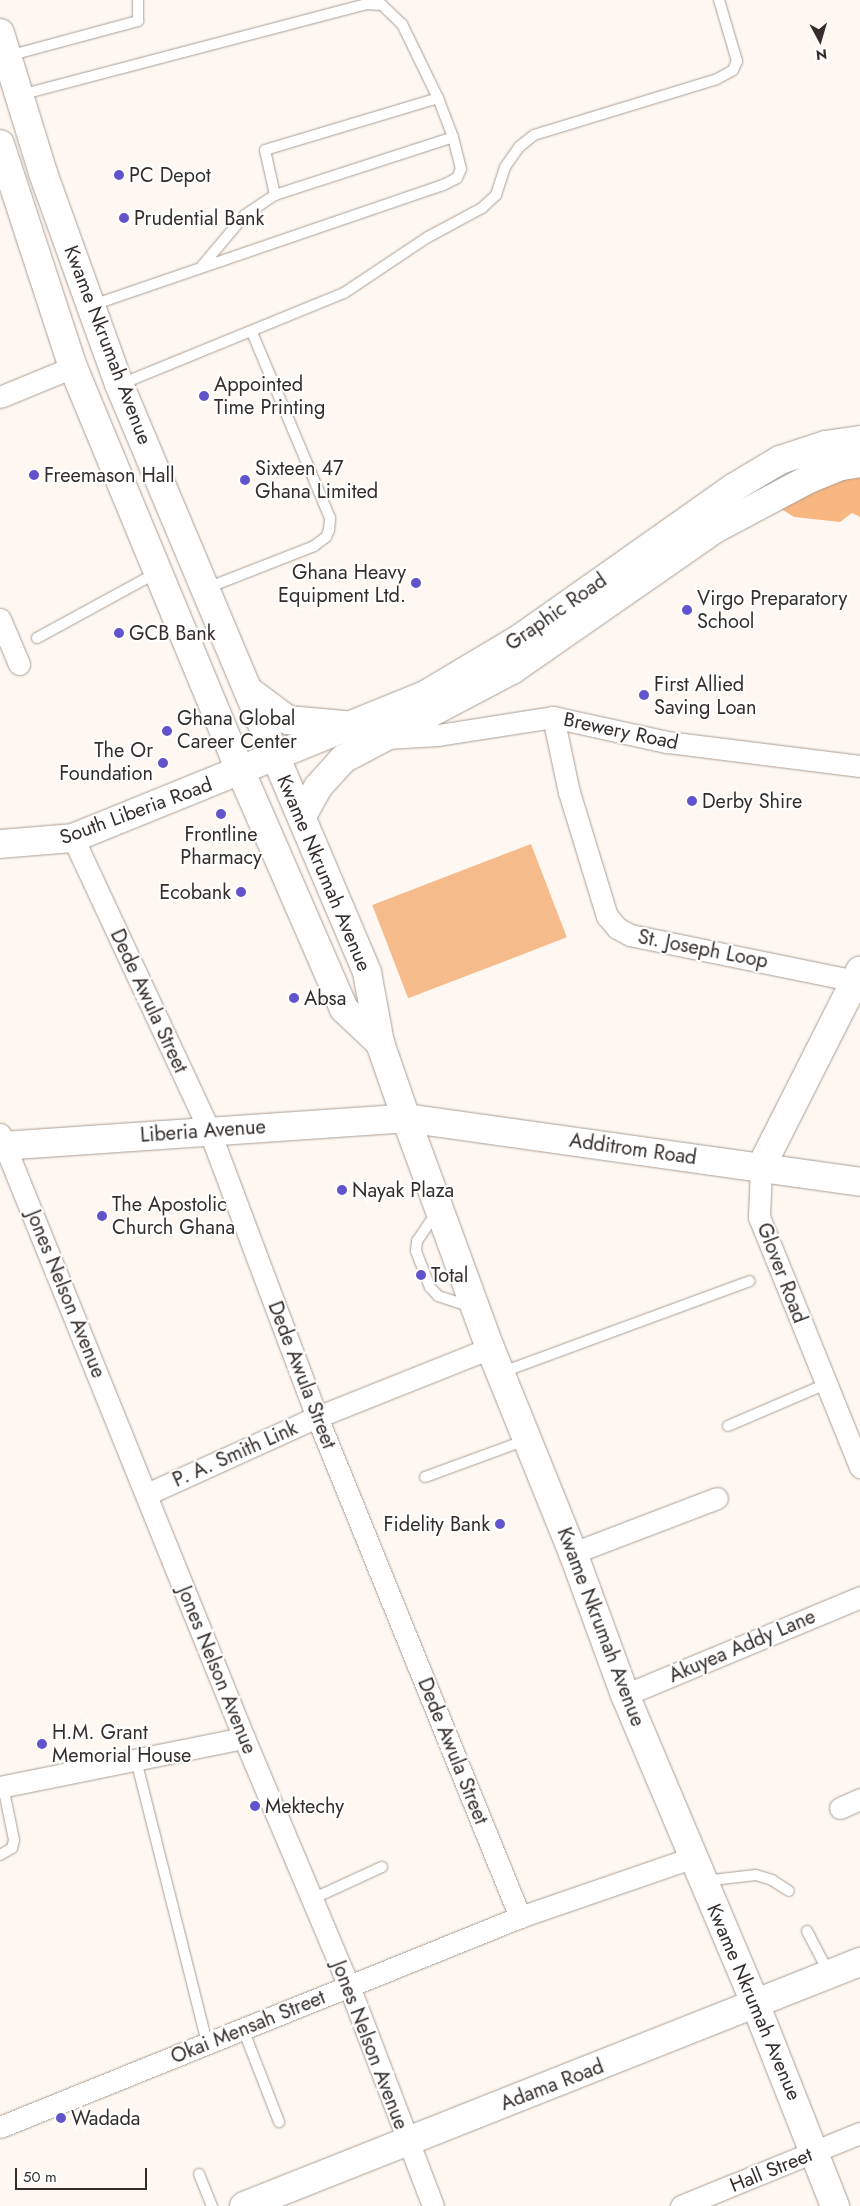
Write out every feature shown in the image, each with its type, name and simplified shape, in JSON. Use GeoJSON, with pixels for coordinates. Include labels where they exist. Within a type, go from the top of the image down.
{"type":"FeatureCollection","features":[{"type":"Feature","properties":{"kind":"main road","name":"Kwame Nkrumah Avenue"},"geometry":{"type":"LineString","coordinates":[[4,44],[43,173],[120,384],[207,588],[366,972],[380,1043],[499,1373],[573,1553],[625,1694],[816,2151],[835,2206]]}},
{"type":"Feature","properties":{"kind":"main road","name":"Kwame Nkrumah Avenue"},"geometry":{"type":"LineString","coordinates":[[0,144],[73,366],[242,772],[344,1010],[380,1043]]}},
{"type":"Feature","properties":{"kind":"main road","name":"Graphic Road"},"geometry":{"type":"LineString","coordinates":[[242,772],[425,695],[519,639],[733,488],[780,460],[825,445],[860,440]]}},
{"type":"Feature","properties":{"kind":"main road","name":"Graphic Road"},"geometry":{"type":"LineString","coordinates":[[302,816],[333,767],[383,738],[512,670],[715,529],[809,478],[842,466],[860,463]]}},
{"type":"Feature","properties":{"kind":"main road"},"geometry":{"type":"LineString","coordinates":[[249,691],[288,720],[350,725]]}},
{"type":"Feature","properties":{"kind":"main road","name":"South Liberia Road"},"geometry":{"type":"LineString","coordinates":[[0,844],[73,838],[242,772]]}},
{"type":"Feature","properties":{"kind":"main road","name":"Glover Road"},"geometry":{"type":"LineString","coordinates":[[761,1167],[859,978]]}},
{"type":"Feature","properties":{"kind":"main road","name":"Liberia Avenue"},"geometry":{"type":"LineString","coordinates":[[2,1142],[406,1118]]}},
{"type":"Feature","properties":{"kind":"main road","name":"Additrom Road"},"geometry":{"type":"LineString","coordinates":[[406,1118],[860,1182]]}},
{"type":"Feature","properties":{"kind":"main road","name":"Adama Road"},"geometry":{"type":"LineString","coordinates":[[244,2206],[756,2005],[860,1962]]}},
{"type":"Feature","properties":{"kind":"street"},"geometry":{"type":"LineString","coordinates":[[0,397],[73,366]]}},
{"type":"Feature","properties":{"kind":"street"},"geometry":{"type":"LineString","coordinates":[[0,619],[20,664]]}},
{"type":"Feature","properties":{"kind":"street","name":"Brewery Road"},"geometry":{"type":"LineString","coordinates":[[383,738],[438,736],[553,717],[667,742],[860,766]]}},
{"type":"Feature","properties":{"kind":"street","name":"St. Joseph Loop"},"geometry":{"type":"LineString","coordinates":[[553,717],[569,792],[607,916],[617,928],[630,935],[859,978]]}},
{"type":"Feature","properties":{"kind":"street","name":"Dede Awula Street"},"geometry":{"type":"LineString","coordinates":[[73,838],[209,1130],[317,1417],[520,1917]]}},
{"type":"Feature","properties":{"kind":"street","name":"Jones Nelson Avenue"},"geometry":{"type":"LineString","coordinates":[[2,1142],[147,1494],[244,1738],[349,1986],[406,2142],[432,2206]]}},
{"type":"Feature","properties":{"kind":"street","name":"Glover Road"},"geometry":{"type":"LineString","coordinates":[[761,1167],[759,1216],[860,1468]]}},
{"type":"Feature","properties":{"kind":"street","name":"P. A. Smith Link"},"geometry":{"type":"LineString","coordinates":[[147,1494],[317,1417],[490,1348]]}},
{"type":"Feature","properties":{"kind":"street"},"geometry":{"type":"LineString","coordinates":[[573,1553],[717,1498]]}},
{"type":"Feature","properties":{"kind":"street","name":"Akuyea Addy Lane"},"geometry":{"type":"LineString","coordinates":[[625,1694],[860,1597]]}},
{"type":"Feature","properties":{"kind":"street"},"geometry":{"type":"LineString","coordinates":[[1,1784],[136,1760],[244,1738]]}},
{"type":"Feature","properties":{"kind":"street"},"geometry":{"type":"LineString","coordinates":[[840,1808],[860,1799]]}},
{"type":"Feature","properties":{"kind":"street","name":"Okai Mensah Street"},"geometry":{"type":"LineString","coordinates":[[0,2127],[520,1917],[699,1869]]}},
{"type":"Feature","properties":{"kind":"street","name":"Hall Street"},"geometry":{"type":"LineString","coordinates":[[681,2206],[860,2133]]}},
{"type":"Feature","properties":{"kind":"lane"},"geometry":{"type":"LineString","coordinates":[[4,44],[138,21],[138,0]]}},
{"type":"Feature","properties":{"kind":"lane"},"geometry":{"type":"LineString","coordinates":[[120,384],[252,332],[344,293],[428,237],[482,208],[496,195],[505,167],[518,147],[534,135],[717,79],[733,70],[737,61],[719,0]]}},
{"type":"Feature","properties":{"kind":"lane"},"geometry":{"type":"LineString","coordinates":[[19,95],[366,4],[382,5],[402,24],[438,98],[453,137],[460,169],[457,178],[91,305]]}},
{"type":"Feature","properties":{"kind":"lane"},"geometry":{"type":"LineString","coordinates":[[275,195],[265,150],[438,98]]}},
{"type":"Feature","properties":{"kind":"lane"},"geometry":{"type":"LineString","coordinates":[[201,266],[245,215],[275,195],[453,137]]}},
{"type":"Feature","properties":{"kind":"lane"},"geometry":{"type":"LineString","coordinates":[[207,588],[314,546],[329,530],[330,518],[252,332]]}},
{"type":"Feature","properties":{"kind":"lane"},"geometry":{"type":"LineString","coordinates":[[37,638],[159,571]]}},
{"type":"Feature","properties":{"kind":"lane"},"geometry":{"type":"LineString","coordinates":[[439,1209],[417,1241],[416,1251],[430,1288],[438,1296],[475,1308]]}},
{"type":"Feature","properties":{"kind":"lane"},"geometry":{"type":"LineString","coordinates":[[499,1373],[750,1281]]}},
{"type":"Feature","properties":{"kind":"lane"},"geometry":{"type":"LineString","coordinates":[[728,1426],[826,1384]]}},
{"type":"Feature","properties":{"kind":"lane"},"geometry":{"type":"LineString","coordinates":[[425,1477],[526,1440]]}},
{"type":"Feature","properties":{"kind":"lane"},"geometry":{"type":"LineString","coordinates":[[136,1760],[207,2043]]}},
{"type":"Feature","properties":{"kind":"lane"},"geometry":{"type":"LineString","coordinates":[[0,1855],[12,1848],[14,1840],[1,1784]]}},
{"type":"Feature","properties":{"kind":"lane"},"geometry":{"type":"LineString","coordinates":[[312,1899],[382,1868]]}},
{"type":"Feature","properties":{"kind":"lane"},"geometry":{"type":"LineString","coordinates":[[699,1869],[756,1875],[772,1880],[789,1891]]}},
{"type":"Feature","properties":{"kind":"lane"},"geometry":{"type":"LineString","coordinates":[[806,1931],[830,1974]]}},
{"type":"Feature","properties":{"kind":"lane"},"geometry":{"type":"LineString","coordinates":[[243,2029],[279,2122]]}},
{"type":"Feature","properties":{"kind":"lane"},"geometry":{"type":"LineString","coordinates":[[199,2174],[212,2206]]}},
{"type":"Feature","properties":{"kind":"shaded area"},"geometry":{"type":"Polygon","coordinates":[[[860,471],[860,517],[852,513],[840,522],[794,517],[775,505],[860,471]]]}},
{"type":"Feature","properties":{"kind":"shaded area"},"geometry":{"type":"Polygon","coordinates":[[[531,844],[567,937],[408,998],[372,905],[531,844]]]}},
{"type":"Feature","properties":{"kind":"place","name":"PC Depot"},"geometry":{"type":"Point","coordinates":[119,175]}},
{"type":"Feature","properties":{"kind":"place","name":"Prudential Bank"},"geometry":{"type":"Point","coordinates":[124,218]}},
{"type":"Feature","properties":{"kind":"place","name":"Appointed Time Printing"},"geometry":{"type":"Point","coordinates":[204,396]}},
{"type":"Feature","properties":{"kind":"place","name":"Freemason Hall"},"geometry":{"type":"Point","coordinates":[34,475]}},
{"type":"Feature","properties":{"kind":"place","name":"Sixteen 47 Ghana Limited"},"geometry":{"type":"Point","coordinates":[245,480]}},
{"type":"Feature","properties":{"kind":"place","name":"Ghana Heavy Equipment Ltd."},"geometry":{"type":"Point","coordinates":[416,583]}},
{"type":"Feature","properties":{"kind":"place","name":"Virgo Preparatory School"},"geometry":{"type":"Point","coordinates":[687,610]}},
{"type":"Feature","properties":{"kind":"place","name":"GCB Bank"},"geometry":{"type":"Point","coordinates":[119,633]}},
{"type":"Feature","properties":{"kind":"place","name":"First Allied Saving Loan"},"geometry":{"type":"Point","coordinates":[644,695]}},
{"type":"Feature","properties":{"kind":"place","name":"Ghana Global Career Center"},"geometry":{"type":"Point","coordinates":[167,731]}},
{"type":"Feature","properties":{"kind":"place","name":"The Or Foundation"},"geometry":{"type":"Point","coordinates":[163,763]}},
{"type":"Feature","properties":{"kind":"place","name":"Derby Shire"},"geometry":{"type":"Point","coordinates":[692,801]}},
{"type":"Feature","properties":{"kind":"place","name":"Frontline Pharmacy"},"geometry":{"type":"Point","coordinates":[221,814]}},
{"type":"Feature","properties":{"kind":"place","name":"Ecobank"},"geometry":{"type":"Point","coordinates":[241,892]}},
{"type":"Feature","properties":{"kind":"place","name":"Absa"},"geometry":{"type":"Point","coordinates":[294,998]}},
{"type":"Feature","properties":{"kind":"place","name":"Nayak Plaza"},"geometry":{"type":"Point","coordinates":[342,1190]}},
{"type":"Feature","properties":{"kind":"place","name":"The Apostolic Church Ghana"},"geometry":{"type":"Point","coordinates":[102,1216]}},
{"type":"Feature","properties":{"kind":"place","name":"Total"},"geometry":{"type":"Point","coordinates":[421,1275]}},
{"type":"Feature","properties":{"kind":"place","name":"Fidelity Bank"},"geometry":{"type":"Point","coordinates":[500,1524]}},
{"type":"Feature","properties":{"kind":"place","name":"H.M. Grant Memorial House"},"geometry":{"type":"Point","coordinates":[42,1744]}},
{"type":"Feature","properties":{"kind":"place","name":"Mektechy"},"geometry":{"type":"Point","coordinates":[255,1806]}},
{"type":"Feature","properties":{"kind":"place","name":"Wadada"},"geometry":{"type":"Point","coordinates":[61,2118]}}]}
